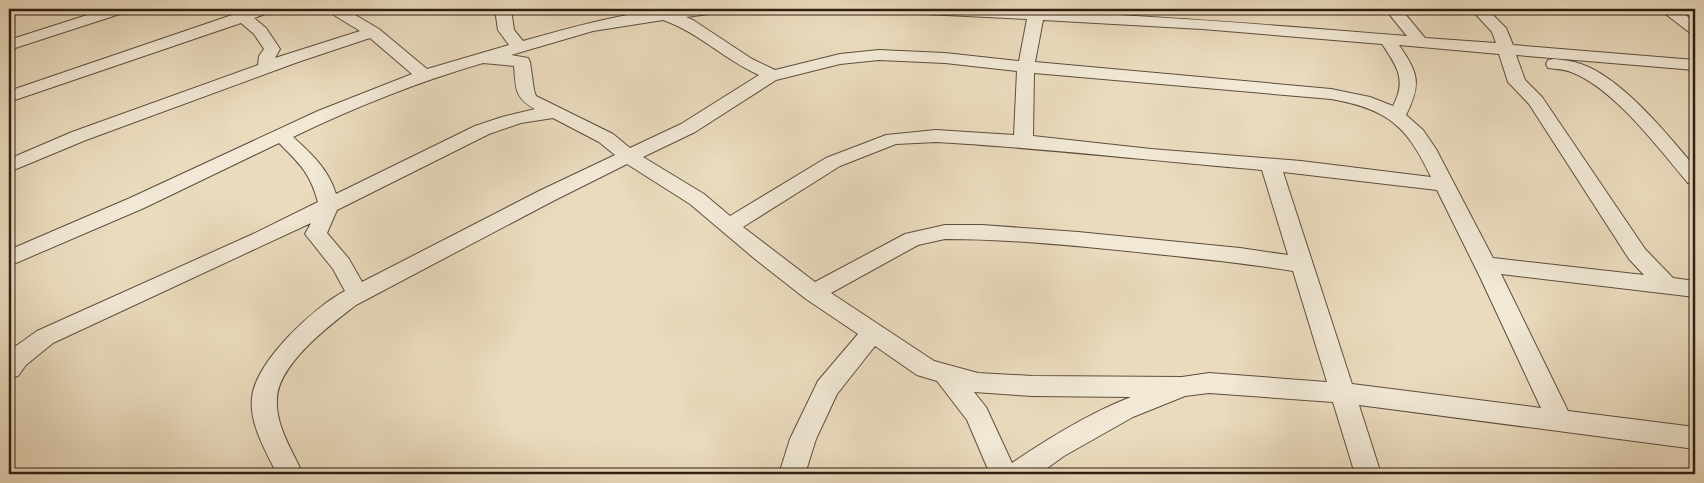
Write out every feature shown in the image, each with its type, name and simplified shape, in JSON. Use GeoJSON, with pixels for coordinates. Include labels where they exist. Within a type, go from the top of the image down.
{"type":"FeatureCollection","features":[{"type":"Feature","properties":{"kind":"street"},"geometry":{"type":"LineString","coordinates":[[9,45],[121,9]]}},
{"type":"Feature","properties":{"kind":"street"},"geometry":{"type":"LineString","coordinates":[[9,97],[239,13],[266,9]]}},
{"type":"Feature","properties":{"kind":"street"},"geometry":{"type":"LineString","coordinates":[[334,9],[359,16],[373,32],[424,75]]}},
{"type":"Feature","properties":{"kind":"street"},"geometry":{"type":"LineString","coordinates":[[503,9],[506,30],[519,47]]}},
{"type":"Feature","properties":{"kind":"street"},"geometry":{"type":"LineString","coordinates":[[591,28],[597,14],[592,9]]}},
{"type":"Feature","properties":{"kind":"street"},"geometry":{"type":"LineString","coordinates":[[9,258],[137,203],[324,116],[424,75],[478,58],[591,28],[664,15],[719,9]]}},
{"type":"Feature","properties":{"kind":"street"},"geometry":{"type":"LineString","coordinates":[[925,9],[1036,16],[1111,14],[1202,24],[1419,41],[1507,54],[1578,68],[1590,74],[1623,100],[1695,178]]}},
{"type":"Feature","properties":{"kind":"street"},"geometry":{"type":"LineString","coordinates":[[1393,9],[1419,41]]}},
{"type":"Feature","properties":{"kind":"street"},"geometry":{"type":"LineString","coordinates":[[1479,9],[1500,31],[1517,82],[1536,101],[1637,254],[1668,287]]}},
{"type":"Feature","properties":{"kind":"street"},"geometry":{"type":"LineString","coordinates":[[1667,9],[1693,26]]}},
{"type":"Feature","properties":{"kind":"street"},"geometry":{"type":"LineString","coordinates":[[239,13],[260,31],[272,49],[267,56],[266,69]]}},
{"type":"Feature","properties":{"kind":"street"},"geometry":{"type":"LineString","coordinates":[[664,15],[687,24],[746,63],[773,74]]}},
{"type":"Feature","properties":{"kind":"street"},"geometry":{"type":"LineString","coordinates":[[1023,141],[1026,66],[1036,16]]}},
{"type":"Feature","properties":{"kind":"street"},"geometry":{"type":"LineString","coordinates":[[9,166],[79,136],[292,58],[373,32]]}},
{"type":"Feature","properties":{"kind":"street"},"geometry":{"type":"LineString","coordinates":[[1387,39],[1404,65],[1410,82],[1408,96],[1397,115]]}},
{"type":"Feature","properties":{"kind":"street"},"geometry":{"type":"LineString","coordinates":[[1507,54],[1695,64]]}},
{"type":"Feature","properties":{"kind":"street"},"geometry":{"type":"LineString","coordinates":[[290,474],[279,451],[266,411],[266,388],[274,372],[287,354],[323,319],[348,299],[546,196],[693,126],[773,74],[840,59],[879,55],[945,58],[1125,77],[1331,94],[1367,101],[1385,107],[1411,128],[1420,140],[1487,265],[1559,420]]}},
{"type":"Feature","properties":{"kind":"street"},"geometry":{"type":"LineString","coordinates":[[478,58],[522,62],[525,90],[529,99],[606,138],[629,157],[697,199],[814,293],[926,368],[978,383],[1182,387],[1209,383],[1342,393],[1695,438]]}},
{"type":"Feature","properties":{"kind":"street"},"geometry":{"type":"LineString","coordinates":[[9,369],[17,358],[45,337],[260,239],[482,130],[512,118],[533,114],[555,113]]}},
{"type":"Feature","properties":{"kind":"street"},"geometry":{"type":"LineString","coordinates":[[281,135],[304,157],[322,180],[329,204],[316,234],[341,264],[358,294]]}},
{"type":"Feature","properties":{"kind":"street"},"geometry":{"type":"LineString","coordinates":[[729,226],[833,162],[893,139],[936,136],[1023,141],[1271,166],[1319,169],[1444,185]]}},
{"type":"Feature","properties":{"kind":"street"},"geometry":{"type":"LineString","coordinates":[[1271,166],[1368,474]]}},
{"type":"Feature","properties":{"kind":"street"},"geometry":{"type":"LineString","coordinates":[[814,293],[912,239],[945,232],[982,232],[1078,239],[1240,255],[1302,265]]}},
{"type":"Feature","properties":{"kind":"street"},"geometry":{"type":"LineString","coordinates":[[1487,265],[1695,289]]}},
{"type":"Feature","properties":{"kind":"street"},"geometry":{"type":"LineString","coordinates":[[792,474],[803,439],[827,388],[872,333]]}},
{"type":"Feature","properties":{"kind":"street"},"geometry":{"type":"LineString","coordinates":[[945,373],[977,414],[1002,474]]}},
{"type":"Feature","properties":{"kind":"street"},"geometry":{"type":"LineString","coordinates":[[1018,474],[1055,448],[1124,410],[1182,387]]}}]}
